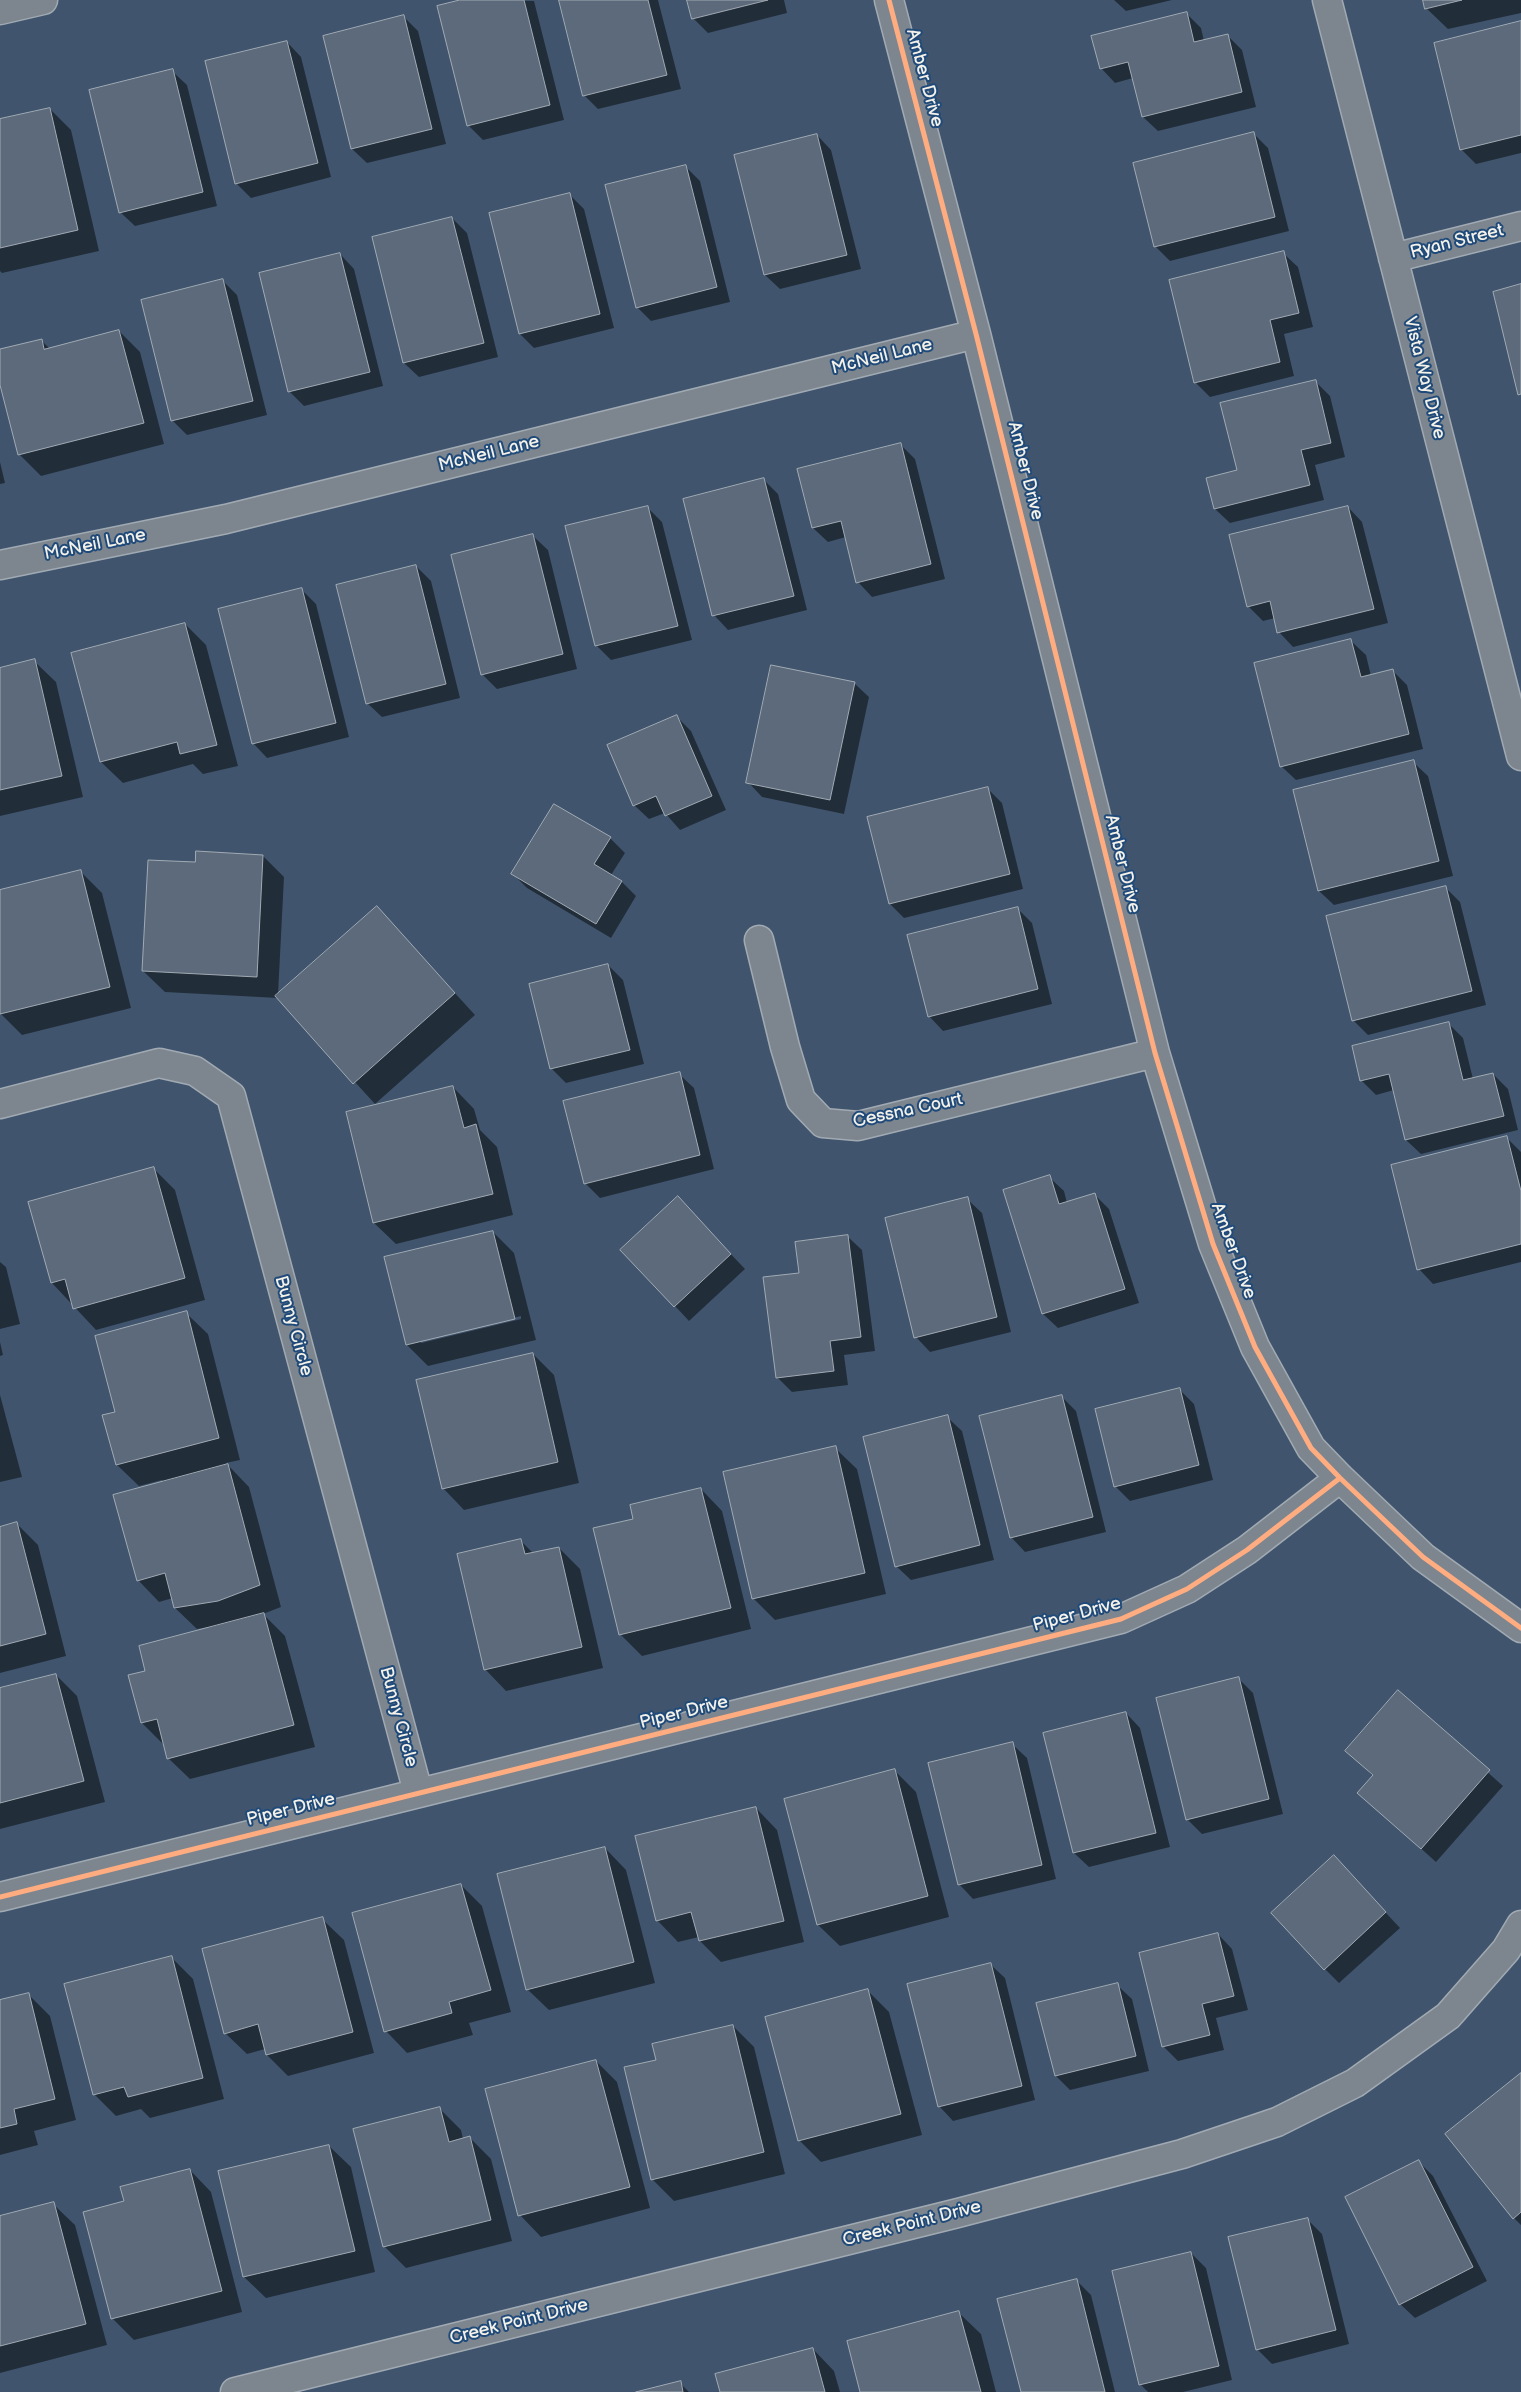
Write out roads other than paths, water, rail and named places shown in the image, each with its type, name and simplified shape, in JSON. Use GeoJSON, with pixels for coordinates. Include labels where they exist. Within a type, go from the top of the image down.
{"type":"FeatureCollection","features":[{"type":"Feature","properties":{"kind":"street"},"geometry":{"type":"LineString","coordinates":[[0,10],[43,0]]}},
{"type":"Feature","properties":{"kind":"street","name":"Amber Drive"},"geometry":{"type":"LineString","coordinates":[[889,0],[976,334],[1155,1053],[1213,1244],[1255,1347],[1311,1448],[1423,1556],[1521,1628]]}},
{"type":"Feature","properties":{"kind":"street","name":"Vista Way Drive"},"geometry":{"type":"LineString","coordinates":[[1327,0],[1521,756]]}},
{"type":"Feature","properties":{"kind":"street","name":"Ryan Street"},"geometry":{"type":"LineString","coordinates":[[1393,258],[1521,226]]}},
{"type":"Feature","properties":{"kind":"street","name":"McNeil Lane"},"geometry":{"type":"LineString","coordinates":[[0,565],[226,519],[976,334]]}},
{"type":"Feature","properties":{"kind":"street","name":"Cessna Court"},"geometry":{"type":"LineString","coordinates":[[759,940],[785,1047],[801,1100],[823,1123],[858,1126],[1155,1053]]}},
{"type":"Feature","properties":{"kind":"street","name":"Bunny Circle"},"geometry":{"type":"LineString","coordinates":[[0,1104],[159,1063],[195,1072],[231,1096],[418,1792]]}},
{"type":"Feature","properties":{"kind":"street","name":"Piper Drive"},"geometry":{"type":"LineString","coordinates":[[0,1897],[1121,1619],[1187,1589],[1247,1550],[1340,1478]]}},
{"type":"Feature","properties":{"kind":"street","name":"Creek Point Drive"},"geometry":{"type":"LineString","coordinates":[[235,2392],[967,2211],[1182,2154],[1278,2122],[1355,2083],[1448,2016],[1506,1950],[1521,1926]]}}]}
